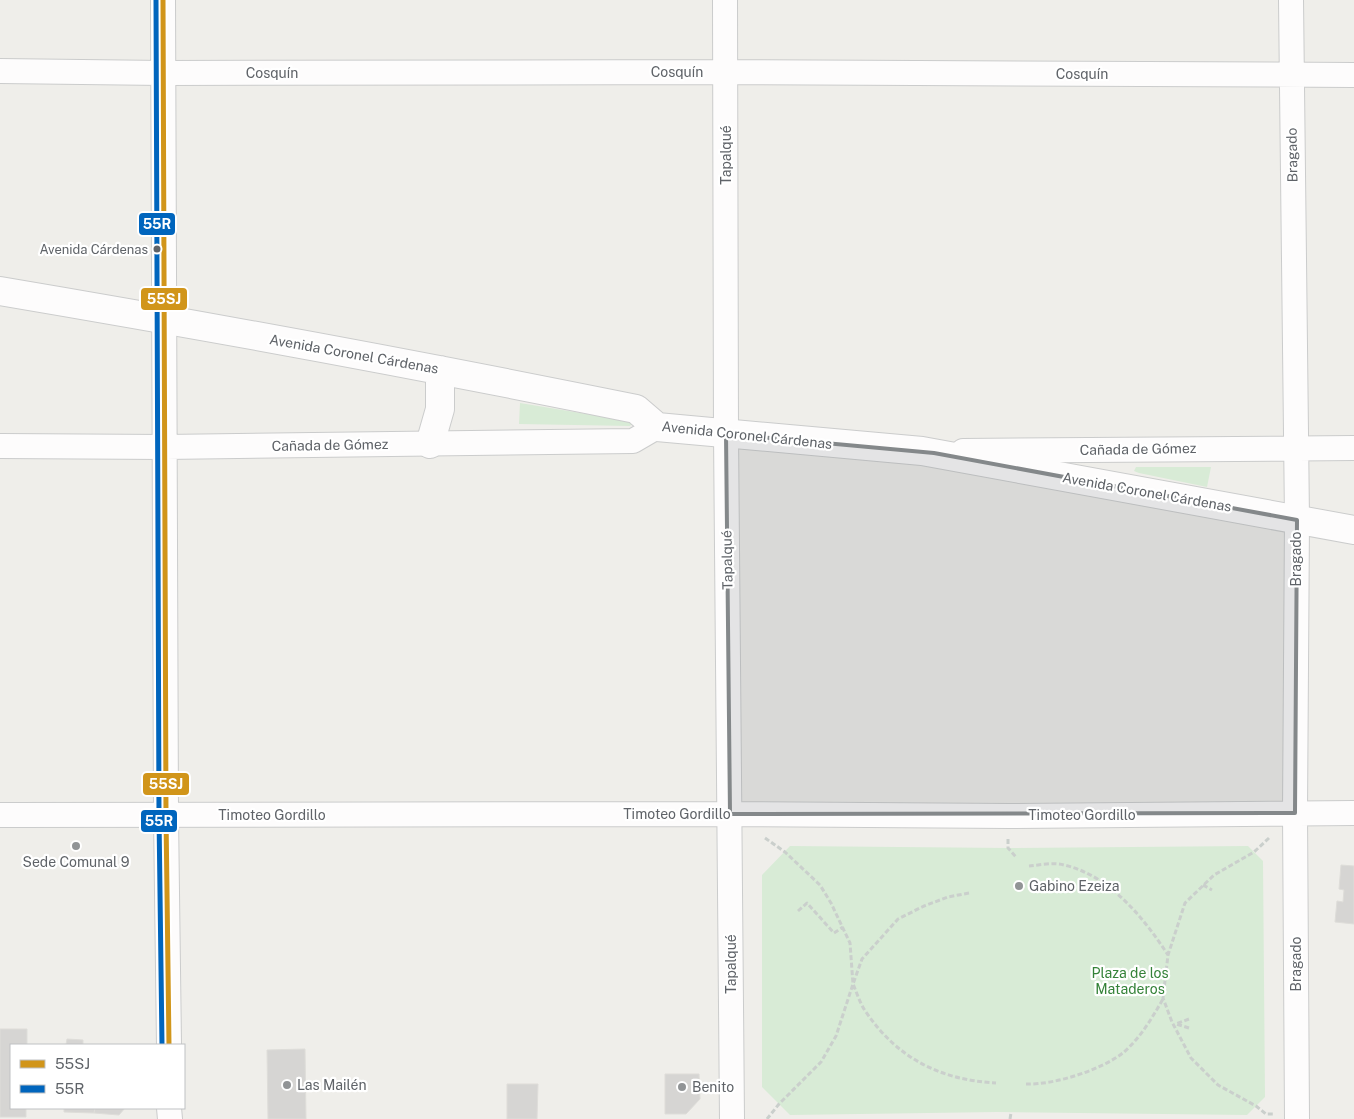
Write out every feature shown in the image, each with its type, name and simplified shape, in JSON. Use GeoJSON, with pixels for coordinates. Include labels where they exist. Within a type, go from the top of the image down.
{"type":"FeatureCollection","features":[{"type":"Feature","properties":{"kind":"street"},"geometry":{"type":"LineString","coordinates":[[163,0],[166,816],[169,1044]]}},
{"type":"Feature","properties":{"kind":"street","name":"Tapalqué"},"geometry":{"type":"LineString","coordinates":[[725,0],[726,434],[732,1119]]}},
{"type":"Feature","properties":{"kind":"street","name":"Bragado"},"geometry":{"type":"LineString","coordinates":[[1291,0],[1296,520],[1296,1116]]}},
{"type":"Feature","properties":{"kind":"street","name":"Cosquín"},"geometry":{"type":"LineString","coordinates":[[0,71],[163,73],[726,72],[1354,75]]}},
{"type":"Feature","properties":{"kind":"street","name":"Avenida Coronel Cárdenas"},"geometry":{"type":"LineString","coordinates":[[0,291],[165,319],[440,370],[636,409],[658,427],[922,451],[1354,530]]}},
{"type":"Feature","properties":{"kind":"street"},"geometry":{"type":"LineString","coordinates":[[430,444],[440,408],[440,370]]}},
{"type":"Feature","properties":{"kind":"street","name":"Cañada de Gómez"},"geometry":{"type":"LineString","coordinates":[[0,446],[165,447],[633,441],[658,427]]}},
{"type":"Feature","properties":{"kind":"street","name":"Cañada de Gómez"},"geometry":{"type":"LineString","coordinates":[[922,451],[1354,448]]}},
{"type":"Feature","properties":{"kind":"street","name":"Timoteo Gordillo"},"geometry":{"type":"LineString","coordinates":[[0,815],[730,814],[1019,816],[1354,814]]}},
{"type":"Feature","properties":{"kind":"path"},"geometry":{"type":"LineString","coordinates":[[730,814],[785,852],[820,885],[831,903],[850,943],[853,984],[865,1011],[888,1039],[915,1061],[946,1075],[973,1082],[996,1083]]}},
{"type":"Feature","properties":{"kind":"path"},"geometry":{"type":"LineString","coordinates":[[1026,1084],[1061,1080],[1093,1069],[1123,1053],[1144,1030],[1163,998],[1168,954],[1185,903],[1214,875],[1254,852],[1295,814]]}},
{"type":"Feature","properties":{"kind":"path"},"geometry":{"type":"LineString","coordinates":[[1029,866],[1063,864],[1088,873],[1115,892],[1135,910],[1168,954]]}},
{"type":"Feature","properties":{"kind":"path"},"geometry":{"type":"LineString","coordinates":[[1203,885],[1212,890]]}},
{"type":"Feature","properties":{"kind":"path"},"geometry":{"type":"LineString","coordinates":[[767,1119],[779,1104],[821,1062],[836,1036],[862,958],[898,919],[948,897],[969,893]]}},
{"type":"Feature","properties":{"kind":"path"},"geometry":{"type":"LineString","coordinates":[[798,912],[807,903],[834,933],[843,927]]}},
{"type":"Feature","properties":{"kind":"path"},"geometry":{"type":"LineString","coordinates":[[1163,998],[1191,1058],[1218,1085],[1256,1106],[1266,1114],[1296,1116]]}},
{"type":"Feature","properties":{"kind":"path"},"geometry":{"type":"LineString","coordinates":[[1174,1023],[1189,1020]]}},
{"type":"Feature","properties":{"kind":"path"},"geometry":{"type":"LineString","coordinates":[[1174,1023],[1189,1028]]}},
{"type":"Feature","properties":{"kind":"path"},"geometry":{"type":"LineString","coordinates":[[1010,1119],[1011,1113]]}},
{"type":"Feature","properties":{"kind":"highlighted area"},"geometry":{"type":"Polygon","coordinates":[[[726,434],[934,453],[1297,520],[1295,813],[730,814],[726,434]]]}},
{"type":"Feature","properties":{"kind":"green space"},"geometry":{"type":"Polygon","coordinates":[[[520,403],[632,423],[630,426],[519,424],[520,403]]]}},
{"type":"Feature","properties":{"kind":"green space"},"geometry":{"type":"Polygon","coordinates":[[[1136,467],[1211,467],[1207,487],[1139,473],[1134,471],[1136,467]]]}},
{"type":"Feature","properties":{"kind":"green space","name":"Plaza de los Mataderos"},"geometry":{"type":"Polygon","coordinates":[[[790,846],[1008,848],[1248,846],[1263,861],[1265,1097],[1247,1115],[997,1112],[790,1115],[762,1087],[762,875],[790,846]]]}},
{"type":"Feature","properties":{"kind":"building"},"geometry":{"type":"Polygon","coordinates":[[[1341,865],[1354,866],[1354,924],[1335,922],[1337,901],[1343,902],[1344,890],[1339,889],[1341,865]]]}},
{"type":"Feature","properties":{"kind":"building"},"geometry":{"type":"Polygon","coordinates":[[[0,1029],[27,1029],[27,1044],[10,1044],[10,1109],[26,1109],[26,1117],[0,1117],[0,1029]]]}},
{"type":"Feature","properties":{"kind":"building"},"geometry":{"type":"Polygon","coordinates":[[[67,1039],[83,1040],[83,1044],[66,1044],[67,1039]]]}},
{"type":"Feature","properties":{"kind":"building","name":"Las Mailén"},"geometry":{"type":"Polygon","coordinates":[[[305,1049],[306,1119],[268,1119],[267,1050],[305,1049]]]}},
{"type":"Feature","properties":{"kind":"building","name":"Benito"},"geometry":{"type":"Polygon","coordinates":[[[665,1074],[699,1074],[700,1099],[686,1114],[665,1114],[665,1074]]]}},
{"type":"Feature","properties":{"kind":"building"},"geometry":{"type":"Polygon","coordinates":[[[507,1084],[538,1084],[537,1119],[507,1119],[507,1084]]]}},
{"type":"Feature","properties":{"kind":"building"},"geometry":{"type":"Polygon","coordinates":[[[64,1109],[95,1109],[94,1113],[64,1112],[64,1109]]]}},
{"type":"Feature","properties":{"kind":"building"},"geometry":{"type":"Polygon","coordinates":[[[95,1109],[124,1109],[119,1115],[94,1113],[95,1109]]]}},
{"type":"Feature","properties":{"kind":"transit line","name":"55R"},"geometry":{"type":"LineString","coordinates":[[156,0],[159,816],[162,1044]]}},
{"type":"Feature","properties":{"kind":"transit line","name":"55SJ"},"geometry":{"type":"LineString","coordinates":[[163,0],[166,816],[169,1044]]}},
{"type":"Feature","properties":{"kind":"place","name":"Avenida Cárdenas"},"geometry":{"type":"Point","coordinates":[157,249]}},
{"type":"Feature","properties":{"kind":"place","name":"Sede Comunal 9"},"geometry":{"type":"Point","coordinates":[76,846]}},
{"type":"Feature","properties":{"kind":"place","name":"Gabino Ezeiza"},"geometry":{"type":"Point","coordinates":[1019,886]}},
{"type":"Feature","properties":{"kind":"place","name":"Las Mailén"},"geometry":{"type":"Point","coordinates":[287,1085]}},
{"type":"Feature","properties":{"kind":"place","name":"Benito"},"geometry":{"type":"Point","coordinates":[682,1087]}}]}
